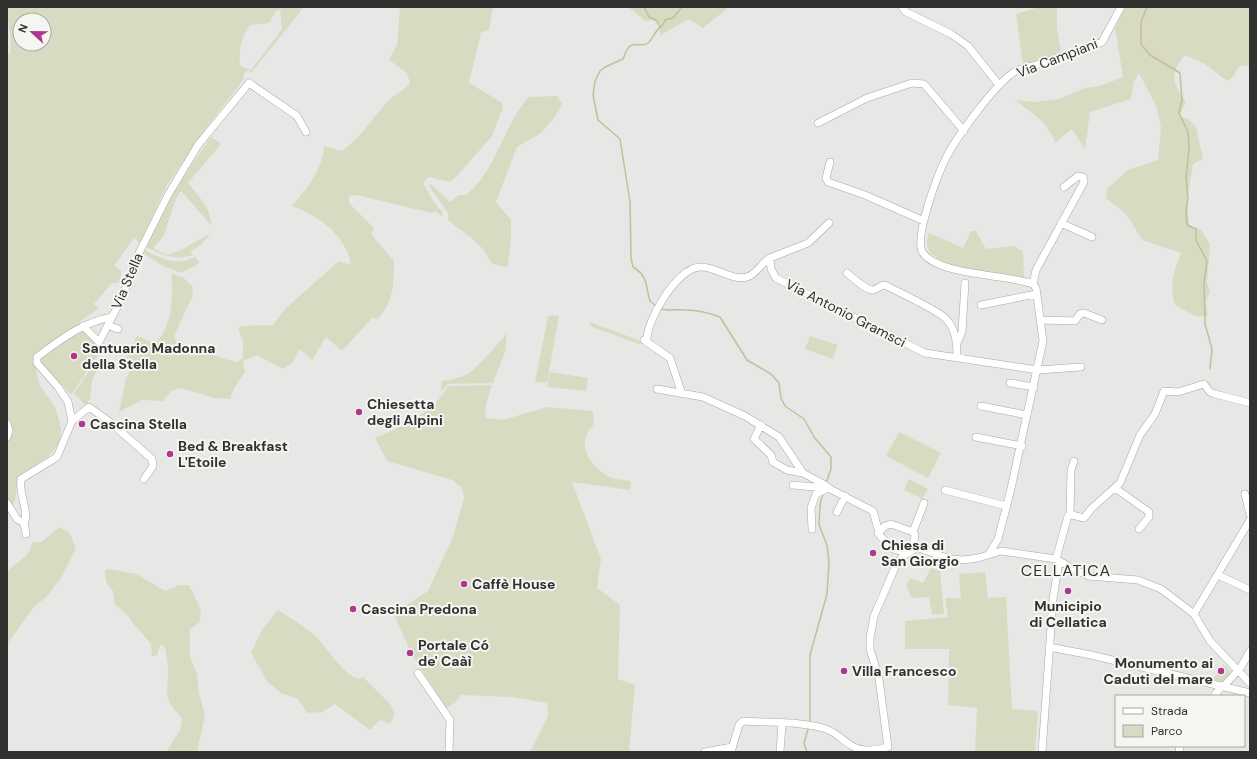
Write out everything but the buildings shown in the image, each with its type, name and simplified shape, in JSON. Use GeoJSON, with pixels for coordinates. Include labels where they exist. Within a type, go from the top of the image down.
{"type":"FeatureCollection","features":[{"type":"Feature","properties":{"kind":"street","name":"Via Campiani"},"geometry":{"type":"LineString","coordinates":[[902,7],[906,12],[951,34],[968,46],[999,85]]}},
{"type":"Feature","properties":{"kind":"street","name":"Via Campiani"},"geometry":{"type":"LineString","coordinates":[[1033,284],[1022,280],[966,272],[933,260],[923,253],[920,243],[924,221],[946,157],[999,85],[1016,72],[1102,42],[1121,7]]}},
{"type":"Feature","properties":{"kind":"street"},"geometry":{"type":"LineString","coordinates":[[818,123],[856,103],[912,82],[924,84],[964,131]]}},
{"type":"Feature","properties":{"kind":"street","name":"Via Stella"},"geometry":{"type":"LineString","coordinates":[[72,421],[69,406],[64,396],[36,359],[66,336],[83,326],[112,316],[126,289],[138,253],[168,194],[198,146],[249,84],[297,116],[306,132]]}},
{"type":"Feature","properties":{"kind":"street"},"geometry":{"type":"LineString","coordinates":[[830,162],[826,178],[828,182],[865,195],[924,221]]}},
{"type":"Feature","properties":{"kind":"street"},"geometry":{"type":"LineString","coordinates":[[989,554],[998,539],[1022,446],[1043,341],[1041,320],[1033,284],[1036,270],[1084,182],[1083,177],[1078,176],[1064,187]]}},
{"type":"Feature","properties":{"kind":"street"},"geometry":{"type":"LineString","coordinates":[[682,394],[670,358],[646,340],[646,332],[657,308],[687,271],[700,267],[740,278],[749,277],[765,260],[808,243],[829,223]]}},
{"type":"Feature","properties":{"kind":"street"},"geometry":{"type":"LineString","coordinates":[[1061,223],[1092,237]]}},
{"type":"Feature","properties":{"kind":"street","name":"Via Antonio Gramsci"},"geometry":{"type":"LineString","coordinates":[[770,258],[771,269],[776,278],[925,353],[1038,370],[1081,367]]}},
{"type":"Feature","properties":{"kind":"street"},"geometry":{"type":"LineString","coordinates":[[847,273],[869,290],[874,290],[881,285],[885,285],[945,318],[953,330],[957,343],[957,358]]}},
{"type":"Feature","properties":{"kind":"street"},"geometry":{"type":"LineString","coordinates":[[957,343],[962,332],[965,283]]}},
{"type":"Feature","properties":{"kind":"street"},"geometry":{"type":"LineString","coordinates":[[981,305],[1036,294]]}},
{"type":"Feature","properties":{"kind":"street"},"geometry":{"type":"LineString","coordinates":[[1041,320],[1075,321],[1080,314],[1084,313],[1102,320]]}},
{"type":"Feature","properties":{"kind":"street"},"geometry":{"type":"LineString","coordinates":[[83,326],[99,342],[112,316]]}},
{"type":"Feature","properties":{"kind":"street"},"geometry":{"type":"LineString","coordinates":[[108,325],[118,329]]}},
{"type":"Feature","properties":{"kind":"street"},"geometry":{"type":"LineString","coordinates":[[1010,383],[1034,387]]}},
{"type":"Feature","properties":{"kind":"street"},"geometry":{"type":"LineString","coordinates":[[1070,515],[1084,518],[1097,503],[1115,488],[1123,477],[1140,435],[1155,414],[1164,391],[1178,392],[1204,384],[1210,392],[1250,403]]}},
{"type":"Feature","properties":{"kind":"street"},"geometry":{"type":"LineString","coordinates":[[657,389],[703,398],[745,416],[761,425],[779,437],[803,473]]}},
{"type":"Feature","properties":{"kind":"street"},"geometry":{"type":"LineString","coordinates":[[982,406],[1027,415]]}},
{"type":"Feature","properties":{"kind":"street"},"geometry":{"type":"LineString","coordinates":[[26,534],[24,523],[26,518],[21,492],[21,479],[57,457],[72,421],[78,414],[90,407],[110,422],[152,459],[153,466],[144,479]]}},
{"type":"Feature","properties":{"kind":"street"},"geometry":{"type":"LineString","coordinates":[[7,424],[9,430],[7,437]]}},
{"type":"Feature","properties":{"kind":"street"},"geometry":{"type":"LineString","coordinates":[[761,425],[754,439],[771,454],[773,462],[788,470],[803,473],[827,488],[873,511],[878,533],[893,549],[911,550],[950,559],[963,560],[1001,550],[1057,558],[1089,576],[1138,580],[1151,584],[1161,589],[1194,614],[1210,641],[1250,683],[1247,692],[1091,655],[1049,647]]}},
{"type":"Feature","properties":{"kind":"street"},"geometry":{"type":"LineString","coordinates":[[976,437],[1022,446]]}},
{"type":"Feature","properties":{"kind":"street"},"geometry":{"type":"LineString","coordinates":[[1042,752],[1057,558],[1070,515],[1072,460]]}},
{"type":"Feature","properties":{"kind":"street"},"geometry":{"type":"LineString","coordinates":[[793,485],[827,488]]}},
{"type":"Feature","properties":{"kind":"street"},"geometry":{"type":"LineString","coordinates":[[812,529],[811,508],[817,493],[827,488]]}},
{"type":"Feature","properties":{"kind":"street"},"geometry":{"type":"LineString","coordinates":[[1115,488],[1149,512],[1148,517],[1140,529]]}},
{"type":"Feature","properties":{"kind":"street"},"geometry":{"type":"LineString","coordinates":[[945,490],[1006,506]]}},
{"type":"Feature","properties":{"kind":"street"},"geometry":{"type":"LineString","coordinates":[[1245,494],[1250,515]]}},
{"type":"Feature","properties":{"kind":"street"},"geometry":{"type":"LineString","coordinates":[[837,512],[845,496]]}},
{"type":"Feature","properties":{"kind":"street"},"geometry":{"type":"LineString","coordinates":[[7,503],[17,519],[24,523]]}},
{"type":"Feature","properties":{"kind":"street"},"geometry":{"type":"LineString","coordinates":[[705,752],[732,750],[739,725],[743,721],[803,724],[827,729],[843,738],[850,749],[890,750],[880,679],[870,649],[870,638],[874,616],[898,563],[911,550],[914,533],[924,503]]}},
{"type":"Feature","properties":{"kind":"street"},"geometry":{"type":"LineString","coordinates":[[1194,614],[1250,520]]}},
{"type":"Feature","properties":{"kind":"street"},"geometry":{"type":"LineString","coordinates":[[878,533],[885,526],[891,524],[914,533]]}},
{"type":"Feature","properties":{"kind":"street"},"geometry":{"type":"LineString","coordinates":[[998,539],[1001,550]]}},
{"type":"Feature","properties":{"kind":"street"},"geometry":{"type":"LineString","coordinates":[[1218,575],[1250,590]]}},
{"type":"Feature","properties":{"kind":"street"},"geometry":{"type":"LineString","coordinates":[[883,596],[886,604]]}},
{"type":"Feature","properties":{"kind":"street"},"geometry":{"type":"LineString","coordinates":[[1215,695],[1241,667],[1250,651]]}},
{"type":"Feature","properties":{"kind":"street"},"geometry":{"type":"LineString","coordinates":[[418,673],[450,720],[449,752]]}},
{"type":"Feature","properties":{"kind":"street"},"geometry":{"type":"LineString","coordinates":[[780,752],[782,724]]}},
{"type":"Feature","properties":{"kind":"green space"},"geometry":{"type":"Polygon","coordinates":[[[7,7],[304,7],[251,73],[248,70],[244,74],[243,80],[204,131],[167,185],[140,243],[134,238],[114,266],[121,271],[120,283],[112,283],[94,304],[99,309],[80,321],[82,326],[34,358],[39,384],[55,408],[60,421],[61,432],[55,449],[41,462],[21,474],[18,478],[15,501],[7,514],[7,55],[10,53],[11,41],[7,7]],[[277,10],[269,23],[250,25],[241,45],[240,66],[251,70],[282,29],[280,10],[277,10]]]}},
{"type":"Feature","properties":{"kind":"green space"},"geometry":{"type":"Polygon","coordinates":[[[400,7],[493,7],[489,30],[481,32],[469,83],[501,102],[503,107],[492,136],[458,175],[450,182],[428,177],[423,183],[434,202],[443,213],[442,216],[435,211],[432,213],[356,195],[349,196],[349,203],[374,228],[371,234],[394,261],[392,292],[383,312],[378,319],[372,318],[342,351],[326,337],[312,360],[300,349],[293,362],[283,369],[257,355],[243,361],[245,372],[234,388],[230,399],[214,398],[181,388],[171,391],[163,401],[142,400],[119,412],[126,379],[131,369],[123,365],[137,336],[155,343],[161,337],[165,329],[172,301],[171,273],[184,278],[192,286],[193,295],[174,336],[177,345],[185,346],[237,362],[243,358],[243,340],[238,329],[242,326],[273,325],[285,309],[339,261],[351,265],[348,254],[343,245],[330,228],[312,215],[292,206],[309,185],[317,171],[323,155],[324,146],[342,151],[361,133],[388,101],[410,83],[407,73],[389,60],[397,45],[400,7]]]}},
{"type":"Feature","properties":{"kind":"green space"},"geometry":{"type":"Polygon","coordinates":[[[628,7],[729,7],[703,28],[689,20],[660,36],[660,24],[652,20],[645,22],[628,7]]]}},
{"type":"Feature","properties":{"kind":"green space"},"geometry":{"type":"Polygon","coordinates":[[[1039,7],[1057,7],[1057,28],[1061,52],[1023,65],[1016,14],[1039,7]]]}},
{"type":"Feature","properties":{"kind":"green space"},"geometry":{"type":"Polygon","coordinates":[[[1125,7],[1250,7],[1250,66],[1240,67],[1231,79],[1227,81],[1205,64],[1185,55],[1174,73],[1175,84],[1186,102],[1179,116],[1188,119],[1196,127],[1203,159],[1193,164],[1187,199],[1189,225],[1201,230],[1210,244],[1207,283],[1210,291],[1206,301],[1208,316],[1195,316],[1175,305],[1172,284],[1181,253],[1142,240],[1127,215],[1106,198],[1107,189],[1128,170],[1158,160],[1161,128],[1157,108],[1139,73],[1134,81],[1131,99],[1090,112],[1085,149],[1072,129],[1055,143],[1049,130],[1044,124],[1034,114],[1015,100],[1035,102],[1059,99],[1085,88],[1100,86],[1123,77],[1115,28],[1125,7]]]}},
{"type":"Feature","properties":{"kind":"green space"},"geometry":{"type":"Polygon","coordinates":[[[557,96],[562,104],[554,118],[541,133],[517,147],[496,202],[511,220],[511,238],[508,267],[496,265],[490,261],[476,242],[448,220],[448,213],[429,186],[431,184],[450,202],[459,195],[466,195],[474,188],[487,170],[520,108],[528,97],[557,96]]]}},
{"type":"Feature","properties":{"kind":"green space"},"geometry":{"type":"Polygon","coordinates":[[[211,137],[221,144],[188,183],[207,208],[211,219],[211,225],[181,191],[176,199],[163,237],[154,247],[156,250],[168,255],[181,250],[211,233],[201,245],[190,251],[193,255],[186,257],[169,256],[146,247],[167,204],[211,137]]]}},
{"type":"Feature","properties":{"kind":"green space"},"geometry":{"type":"Polygon","coordinates":[[[971,231],[976,231],[986,249],[1013,246],[1023,251],[1024,278],[979,272],[946,263],[933,256],[927,246],[929,233],[963,248],[971,231]]]}},
{"type":"Feature","properties":{"kind":"green space"},"geometry":{"type":"Polygon","coordinates":[[[143,249],[168,260],[181,261],[195,257],[200,263],[181,273],[163,266],[141,252],[143,249]]]}},
{"type":"Feature","properties":{"kind":"green space"},"geometry":{"type":"Polygon","coordinates":[[[548,316],[559,316],[547,383],[535,382],[548,316]]]}},
{"type":"Feature","properties":{"kind":"green space"},"geometry":{"type":"Polygon","coordinates":[[[590,322],[646,343],[639,344],[590,326],[590,322]]]}},
{"type":"Feature","properties":{"kind":"green space"},"geometry":{"type":"Polygon","coordinates":[[[82,328],[96,345],[93,351],[98,355],[71,395],[38,359],[82,328]]]}},
{"type":"Feature","properties":{"kind":"green space"},"geometry":{"type":"Polygon","coordinates":[[[507,333],[505,352],[493,383],[448,384],[441,392],[442,381],[470,373],[507,333]]]}},
{"type":"Feature","properties":{"kind":"green space"},"geometry":{"type":"Polygon","coordinates":[[[810,336],[838,345],[833,359],[805,349],[810,336]]]}},
{"type":"Feature","properties":{"kind":"green space"},"geometry":{"type":"Polygon","coordinates":[[[97,359],[100,363],[92,381],[90,399],[86,406],[74,393],[97,359]]]}},
{"type":"Feature","properties":{"kind":"green space"},"geometry":{"type":"Polygon","coordinates":[[[550,372],[588,378],[586,391],[547,387],[550,372]]]}},
{"type":"Feature","properties":{"kind":"green space"},"geometry":{"type":"Polygon","coordinates":[[[492,385],[486,404],[485,418],[503,420],[547,407],[593,411],[594,424],[587,433],[585,440],[586,452],[589,458],[599,469],[610,477],[631,481],[630,490],[572,482],[601,559],[597,588],[620,605],[618,679],[635,685],[629,752],[530,752],[548,716],[547,703],[513,697],[461,695],[455,703],[446,708],[412,655],[393,612],[400,610],[428,591],[453,537],[464,498],[462,488],[452,480],[387,461],[375,438],[413,421],[435,404],[449,386],[492,385]]]}},
{"type":"Feature","properties":{"kind":"green space"},"geometry":{"type":"Polygon","coordinates":[[[899,432],[941,453],[928,478],[886,456],[899,432]]]}},
{"type":"Feature","properties":{"kind":"green space"},"geometry":{"type":"Polygon","coordinates":[[[909,479],[928,489],[922,499],[904,490],[909,479]]]}},
{"type":"Feature","properties":{"kind":"green space"},"geometry":{"type":"Polygon","coordinates":[[[60,527],[70,533],[76,549],[61,578],[47,596],[33,608],[7,644],[7,571],[28,554],[33,542],[41,542],[60,527]]]}},
{"type":"Feature","properties":{"kind":"green space"},"geometry":{"type":"Polygon","coordinates":[[[931,568],[940,571],[944,614],[932,615],[929,597],[912,598],[906,586],[910,578],[923,583],[931,568]]]}},
{"type":"Feature","properties":{"kind":"green space"},"geometry":{"type":"Polygon","coordinates":[[[109,569],[137,574],[165,591],[179,585],[189,585],[201,610],[200,622],[190,629],[190,657],[197,674],[199,693],[205,715],[197,752],[166,752],[180,730],[182,718],[171,705],[169,700],[167,690],[168,666],[165,647],[160,645],[157,655],[152,656],[151,644],[128,616],[115,604],[113,591],[106,582],[105,570],[109,569]]]}},
{"type":"Feature","properties":{"kind":"green space"},"geometry":{"type":"Polygon","coordinates":[[[985,572],[988,598],[1006,597],[1012,709],[1038,711],[1035,752],[975,752],[977,708],[948,705],[949,649],[905,649],[905,621],[948,617],[945,598],[961,598],[959,574],[985,572]]]}},
{"type":"Feature","properties":{"kind":"green space"},"geometry":{"type":"Polygon","coordinates":[[[278,610],[314,635],[345,670],[358,679],[363,677],[390,704],[395,714],[390,724],[380,720],[370,730],[335,704],[322,712],[307,713],[298,699],[281,693],[267,681],[251,653],[262,630],[278,610]]]}},
{"type":"Feature","properties":{"kind":"green space"},"geometry":{"type":"Polygon","coordinates":[[[1223,664],[1232,673],[1222,682],[1213,680],[1223,664]]]}},
{"type":"Feature","properties":{"kind":"waterway"},"geometry":{"type":"LineString","coordinates":[[644,7],[649,17],[656,20],[660,27]]}},
{"type":"Feature","properties":{"kind":"waterway"},"geometry":{"type":"LineString","coordinates":[[655,305],[650,301],[646,282],[642,274],[633,267],[631,258],[630,202],[620,139],[598,120],[593,95],[595,81],[600,71],[605,67],[623,59],[631,45],[644,45],[648,43],[665,20],[673,18],[682,7]]}},
{"type":"Feature","properties":{"kind":"waterway"},"geometry":{"type":"LineString","coordinates":[[1147,7],[1141,22],[1141,44],[1150,55],[1180,73],[1182,100],[1179,113],[1188,132],[1189,148],[1186,178],[1188,198],[1186,211],[1187,225],[1196,229],[1196,240],[1207,261],[1204,283],[1205,324],[1212,349],[1210,369]]}},
{"type":"Feature","properties":{"kind":"waterway"},"geometry":{"type":"LineString","coordinates":[[661,309],[694,311],[720,317],[747,360],[771,374],[779,383],[781,398],[785,406],[804,419],[814,437],[831,457],[831,469],[826,483]]}},
{"type":"Feature","properties":{"kind":"waterway"},"geometry":{"type":"LineString","coordinates":[[810,721],[810,655],[827,594],[829,562],[827,545],[819,525],[820,505],[823,493]]}},
{"type":"Feature","properties":{"kind":"waterway"},"geometry":{"type":"LineString","coordinates":[[807,752],[804,743],[808,729]]}},
{"type":"Feature","properties":{"kind":"place","name":"Santuario Madonna della Stella"},"geometry":{"type":"Point","coordinates":[74,356]}},
{"type":"Feature","properties":{"kind":"place","name":"Chiesetta degli Alpini"},"geometry":{"type":"Point","coordinates":[359,412]}},
{"type":"Feature","properties":{"kind":"place","name":"Cascina Stella"},"geometry":{"type":"Point","coordinates":[82,424]}},
{"type":"Feature","properties":{"kind":"place","name":"Bed & Breakfast L'Etoile"},"geometry":{"type":"Point","coordinates":[170,454]}},
{"type":"Feature","properties":{"kind":"place","name":"Chiesa di San Giorgio"},"geometry":{"type":"Point","coordinates":[873,553]}},
{"type":"Feature","properties":{"kind":"place","name":"Caffè House"},"geometry":{"type":"Point","coordinates":[464,584]}},
{"type":"Feature","properties":{"kind":"place","name":"Municipio di Cellatica"},"geometry":{"type":"Point","coordinates":[1068,591]}},
{"type":"Feature","properties":{"kind":"place","name":"Cascina Predona"},"geometry":{"type":"Point","coordinates":[353,609]}},
{"type":"Feature","properties":{"kind":"place","name":"Portale Có de' Caàì"},"geometry":{"type":"Point","coordinates":[410,653]}},
{"type":"Feature","properties":{"kind":"place","name":"Villa Francesco"},"geometry":{"type":"Point","coordinates":[844,671]}},
{"type":"Feature","properties":{"kind":"place","name":"Monumento ai Caduti del mare"},"geometry":{"type":"Point","coordinates":[1221,671]}},
{"type":"Feature","properties":{"kind":"district","name":"CELLATICA"},"geometry":{"type":"Point","coordinates":[1066,570]}}]}
